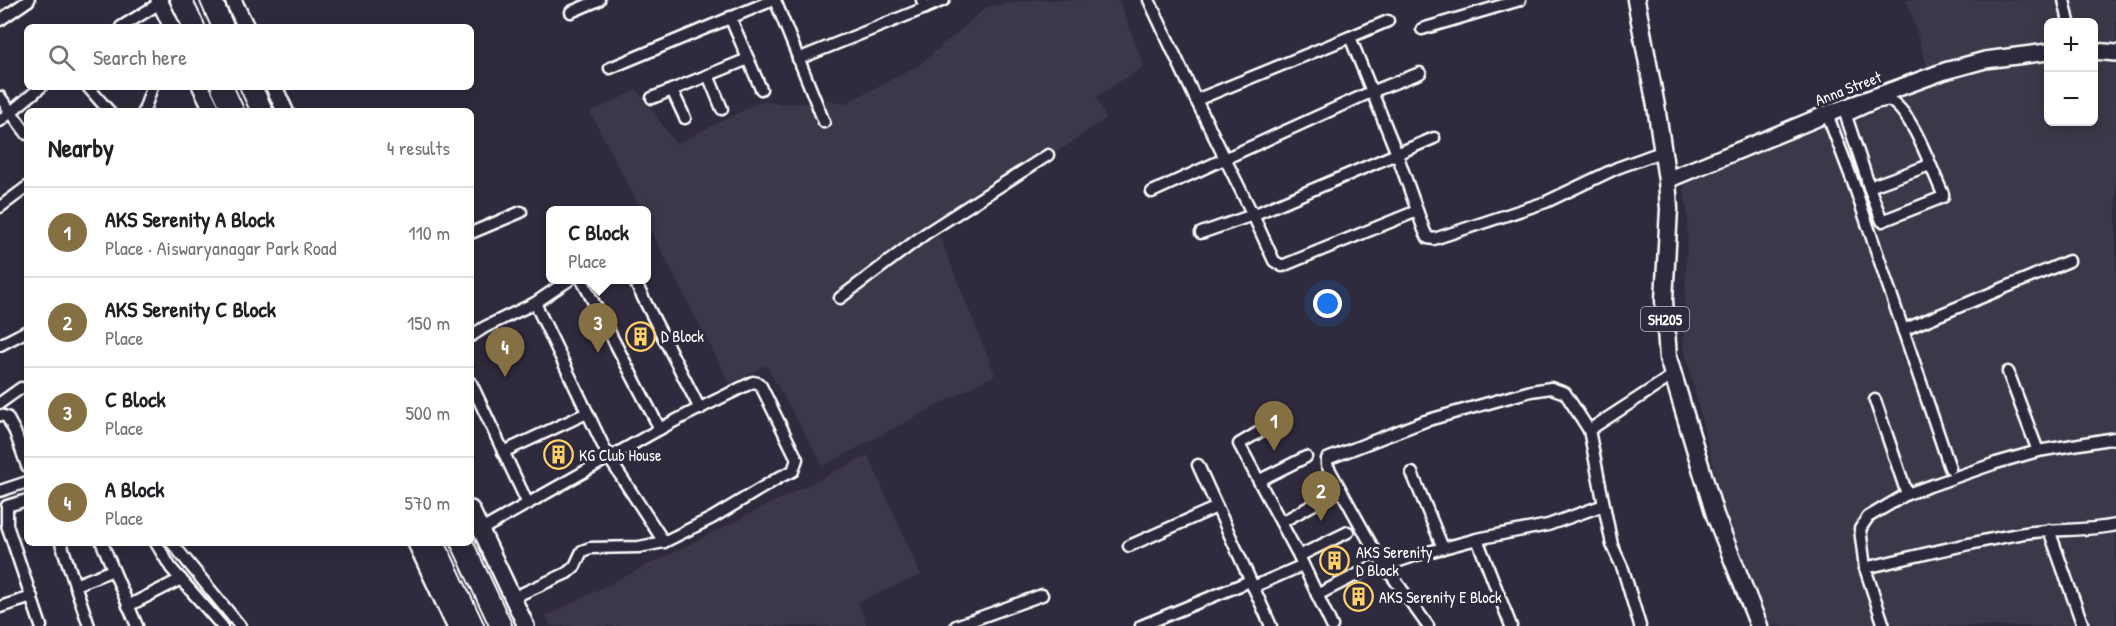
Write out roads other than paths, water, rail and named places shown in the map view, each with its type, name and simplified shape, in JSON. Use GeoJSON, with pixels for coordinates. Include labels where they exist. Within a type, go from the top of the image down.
{"type":"FeatureCollection","features":[{"type":"Feature","properties":{"kind":"highway"},"geometry":{"type":"LineString","coordinates":[[181,0],[193,24]]}},
{"type":"Feature","properties":{"kind":"highway"},"geometry":{"type":"LineString","coordinates":[[211,0],[222,24]]}},
{"type":"Feature","properties":{"kind":"highway"},"geometry":{"type":"LineString","coordinates":[[223,90],[232,108]]}},
{"type":"Feature","properties":{"kind":"highway"},"geometry":{"type":"LineString","coordinates":[[252,90],[261,108]]}},
{"type":"Feature","properties":{"kind":"highway"},"geometry":{"type":"LineString","coordinates":[[435,546],[473,626]]}},
{"type":"Feature","properties":{"kind":"highway"},"geometry":{"type":"LineString","coordinates":[[463,546],[501,626]]}},
{"type":"Feature","properties":{"kind":"main road","name":"SH205"},"geometry":{"type":"LineString","coordinates":[[1636,0],[1667,180],[1669,209],[1664,300],[1668,358],[1714,515],[1759,626]]}},
{"type":"Feature","properties":{"kind":"street"},"geometry":{"type":"LineString","coordinates":[[0,20],[29,0]]}},
{"type":"Feature","properties":{"kind":"street"},"geometry":{"type":"LineString","coordinates":[[233,0],[245,24]]}},
{"type":"Feature","properties":{"kind":"street"},"geometry":{"type":"LineString","coordinates":[[571,12],[599,0]]}},
{"type":"Feature","properties":{"kind":"street"},"geometry":{"type":"LineString","coordinates":[[610,68],[774,0],[824,122]]}},
{"type":"Feature","properties":{"kind":"street"},"geometry":{"type":"LineString","coordinates":[[798,59],[924,4],[944,0]]}},
{"type":"Feature","properties":{"kind":"street"},"geometry":{"type":"LineString","coordinates":[[1149,0],[1274,261],[1282,266],[1417,211]]}},
{"type":"Feature","properties":{"kind":"street"},"geometry":{"type":"LineString","coordinates":[[1422,29],[1520,0]]}},
{"type":"Feature","properties":{"kind":"street"},"geometry":{"type":"LineString","coordinates":[[2064,0],[2068,18]]}},
{"type":"Feature","properties":{"kind":"street"},"geometry":{"type":"LineString","coordinates":[[126,24],[161,5]]}},
{"type":"Feature","properties":{"kind":"street"},"geometry":{"type":"LineString","coordinates":[[161,5],[164,24]]}},
{"type":"Feature","properties":{"kind":"street"},"geometry":{"type":"LineString","coordinates":[[161,5],[170,24]]}},
{"type":"Feature","properties":{"kind":"street"},"geometry":{"type":"LineString","coordinates":[[730,17],[761,89]]}},
{"type":"Feature","properties":{"kind":"street"},"geometry":{"type":"LineString","coordinates":[[1196,100],[1388,21]]}},
{"type":"Feature","properties":{"kind":"street"},"geometry":{"type":"LineString","coordinates":[[1350,37],[1428,238],[1434,239],[1546,202],[1617,168],[1661,152]]}},
{"type":"Feature","properties":{"kind":"street"},"geometry":{"type":"LineString","coordinates":[[2098,51],[2116,53]]}},
{"type":"Feature","properties":{"kind":"street","name":"Anna Street"},"geometry":{"type":"LineString","coordinates":[[1667,180],[1827,114],[1945,71],[1985,60],[2044,53]]}},
{"type":"Feature","properties":{"kind":"street"},"geometry":{"type":"LineString","coordinates":[[652,98],[748,59]]}},
{"type":"Feature","properties":{"kind":"street"},"geometry":{"type":"LineString","coordinates":[[1152,192],[1371,92],[1420,73]]}},
{"type":"Feature","properties":{"kind":"street"},"geometry":{"type":"LineString","coordinates":[[708,75],[722,109]]}},
{"type":"Feature","properties":{"kind":"street"},"geometry":{"type":"LineString","coordinates":[[0,121],[37,90]]}},
{"type":"Feature","properties":{"kind":"street"},"geometry":{"type":"LineString","coordinates":[[91,90],[106,108]]}},
{"type":"Feature","properties":{"kind":"street"},"geometry":{"type":"LineString","coordinates":[[145,108],[151,90]]}},
{"type":"Feature","properties":{"kind":"street"},"geometry":{"type":"LineString","coordinates":[[202,90],[212,108]]}},
{"type":"Feature","properties":{"kind":"street"},"geometry":{"type":"LineString","coordinates":[[275,90],[284,108]]}},
{"type":"Feature","properties":{"kind":"street"},"geometry":{"type":"LineString","coordinates":[[672,90],[685,118]]}},
{"type":"Feature","properties":{"kind":"street"},"geometry":{"type":"LineString","coordinates":[[0,97],[24,130]]}},
{"type":"Feature","properties":{"kind":"street"},"geometry":{"type":"LineString","coordinates":[[1889,100],[1897,104],[1908,117],[1930,165],[1943,198],[1882,221],[1846,116],[1875,103],[1889,100]]}},
{"type":"Feature","properties":{"kind":"street"},"geometry":{"type":"LineString","coordinates":[[1827,114],[1854,184],[1950,468]]}},
{"type":"Feature","properties":{"kind":"street"},"geometry":{"type":"LineString","coordinates":[[1201,234],[1253,215],[1434,138]]}},
{"type":"Feature","properties":{"kind":"street"},"geometry":{"type":"LineString","coordinates":[[840,298],[925,234],[1048,155]]}},
{"type":"Feature","properties":{"kind":"street"},"geometry":{"type":"LineString","coordinates":[[1854,184],[1868,183],[1930,165]]}},
{"type":"Feature","properties":{"kind":"street"},"geometry":{"type":"LineString","coordinates":[[0,207],[24,189]]}},
{"type":"Feature","properties":{"kind":"street"},"geometry":{"type":"LineString","coordinates":[[474,232],[521,212]]}},
{"type":"Feature","properties":{"kind":"street"},"geometry":{"type":"LineString","coordinates":[[1903,330],[2069,261]]}},
{"type":"Feature","properties":{"kind":"street"},"geometry":{"type":"LineString","coordinates":[[474,334],[535,303],[562,284]]}},
{"type":"Feature","properties":{"kind":"street"},"geometry":{"type":"LineString","coordinates":[[585,284],[660,429]]}},
{"type":"Feature","properties":{"kind":"street"},"geometry":{"type":"LineString","coordinates":[[637,284],[700,409]]}},
{"type":"Feature","properties":{"kind":"street"},"geometry":{"type":"LineString","coordinates":[[535,303],[609,458],[664,542]]}},
{"type":"Feature","properties":{"kind":"street"},"geometry":{"type":"LineString","coordinates":[[0,345],[24,333]]}},
{"type":"Feature","properties":{"kind":"street"},"geometry":{"type":"LineString","coordinates":[[2008,372],[2038,452]]}},
{"type":"Feature","properties":{"kind":"street"},"geometry":{"type":"LineString","coordinates":[[1590,430],[1672,376]]}},
{"type":"Feature","properties":{"kind":"street"},"geometry":{"type":"LineString","coordinates":[[481,530],[660,429],[753,382],[758,383],[797,459],[793,471],[712,518],[664,542],[639,547],[590,548],[582,551],[575,566],[567,573],[512,598]]}},
{"type":"Feature","properties":{"kind":"street"},"geometry":{"type":"LineString","coordinates":[[0,403],[21,388]]}},
{"type":"Feature","properties":{"kind":"street"},"geometry":{"type":"LineString","coordinates":[[1428,626],[1385,566],[1327,465],[1327,459],[1425,421],[1532,391],[1551,388],[1565,393],[1590,430],[1612,545],[1623,569],[1640,626]]}},
{"type":"Feature","properties":{"kind":"street"},"geometry":{"type":"LineString","coordinates":[[474,389],[528,504]]}},
{"type":"Feature","properties":{"kind":"street"},"geometry":{"type":"LineString","coordinates":[[1875,400],[1908,494]]}},
{"type":"Feature","properties":{"kind":"street"},"geometry":{"type":"LineString","coordinates":[[503,452],[586,413]]}},
{"type":"Feature","properties":{"kind":"street"},"geometry":{"type":"LineString","coordinates":[[0,415],[7,417],[24,458]]}},
{"type":"Feature","properties":{"kind":"street"},"geometry":{"type":"LineString","coordinates":[[1281,419],[1239,444],[1282,522],[1332,626]]}},
{"type":"Feature","properties":{"kind":"street"},"geometry":{"type":"LineString","coordinates":[[1884,626],[1865,568],[1860,529],[1868,517],[1908,494],[1996,463],[2038,452],[2115,438]]}},
{"type":"Feature","properties":{"kind":"street"},"geometry":{"type":"LineString","coordinates":[[1260,480],[1306,457]]}},
{"type":"Feature","properties":{"kind":"street"},"geometry":{"type":"LineString","coordinates":[[1198,465],[1271,626]]}},
{"type":"Feature","properties":{"kind":"street"},"geometry":{"type":"LineString","coordinates":[[1412,473],[1443,548]]}},
{"type":"Feature","properties":{"kind":"street"},"geometry":{"type":"LineString","coordinates":[[0,491],[24,483]]}},
{"type":"Feature","properties":{"kind":"street"},"geometry":{"type":"LineString","coordinates":[[1282,522],[1327,497]]}},
{"type":"Feature","properties":{"kind":"street"},"geometry":{"type":"LineString","coordinates":[[24,501],[7,506],[3,526],[32,597],[40,626]]}},
{"type":"Feature","properties":{"kind":"street"},"geometry":{"type":"LineString","coordinates":[[1385,566],[1477,539],[1548,525],[1604,504]]}},
{"type":"Feature","properties":{"kind":"street"},"geometry":{"type":"LineString","coordinates":[[1129,546],[1217,507]]}},
{"type":"Feature","properties":{"kind":"street"},"geometry":{"type":"LineString","coordinates":[[474,515],[526,626]]}},
{"type":"Feature","properties":{"kind":"street"},"geometry":{"type":"LineString","coordinates":[[1865,568],[2020,534],[2116,525]]}},
{"type":"Feature","properties":{"kind":"street"},"geometry":{"type":"LineString","coordinates":[[2049,530],[2083,626]]}},
{"type":"Feature","properties":{"kind":"street"},"geometry":{"type":"LineString","coordinates":[[1141,626],[1252,584],[1301,560],[1348,532]]}},
{"type":"Feature","properties":{"kind":"street"},"geometry":{"type":"LineString","coordinates":[[1477,539],[1511,626]]}},
{"type":"Feature","properties":{"kind":"street"},"geometry":{"type":"LineString","coordinates":[[62,546],[89,626]]}},
{"type":"Feature","properties":{"kind":"street"},"geometry":{"type":"LineString","coordinates":[[103,546],[137,626]]}},
{"type":"Feature","properties":{"kind":"street"},"geometry":{"type":"LineString","coordinates":[[158,546],[171,568],[222,626]]}},
{"type":"Feature","properties":{"kind":"street"},"geometry":{"type":"LineString","coordinates":[[174,546],[240,626]]}},
{"type":"Feature","properties":{"kind":"street"},"geometry":{"type":"LineString","coordinates":[[417,546],[454,626]]}},
{"type":"Feature","properties":{"kind":"street"},"geometry":{"type":"LineString","coordinates":[[1317,595],[1372,567]]}},
{"type":"Feature","properties":{"kind":"street"},"geometry":{"type":"LineString","coordinates":[[75,585],[113,570]]}},
{"type":"Feature","properties":{"kind":"street"},"geometry":{"type":"LineString","coordinates":[[128,606],[181,579]]}},
{"type":"Feature","properties":{"kind":"street"},"geometry":{"type":"LineString","coordinates":[[956,626],[1042,595]]}},
{"type":"Feature","properties":{"kind":"street"},"geometry":{"type":"LineString","coordinates":[[0,607],[32,597]]}},
{"type":"Feature","properties":{"kind":"place","name":"D Block"},"geometry":{"type":"Point","coordinates":[640,336]}},
{"type":"Feature","properties":{"kind":"place","name":"C Block"},"geometry":{"type":"Point","coordinates":[598,353]}},
{"type":"Feature","properties":{"kind":"place","name":"A Block"},"geometry":{"type":"Point","coordinates":[505,377]}},
{"type":"Feature","properties":{"kind":"place","name":"AKS Serenity A Block"},"geometry":{"type":"Point","coordinates":[1274,451]}},
{"type":"Feature","properties":{"kind":"place","name":"KG Club House"},"geometry":{"type":"Point","coordinates":[558,455]}},
{"type":"Feature","properties":{"kind":"place","name":"AKS Serenity C Block"},"geometry":{"type":"Point","coordinates":[1321,521]}},
{"type":"Feature","properties":{"kind":"place","name":"AKS Serenity D Block"},"geometry":{"type":"Point","coordinates":[1335,561]}},
{"type":"Feature","properties":{"kind":"place","name":"AKS Serenity E Block"},"geometry":{"type":"Point","coordinates":[1358,597]}}]}
